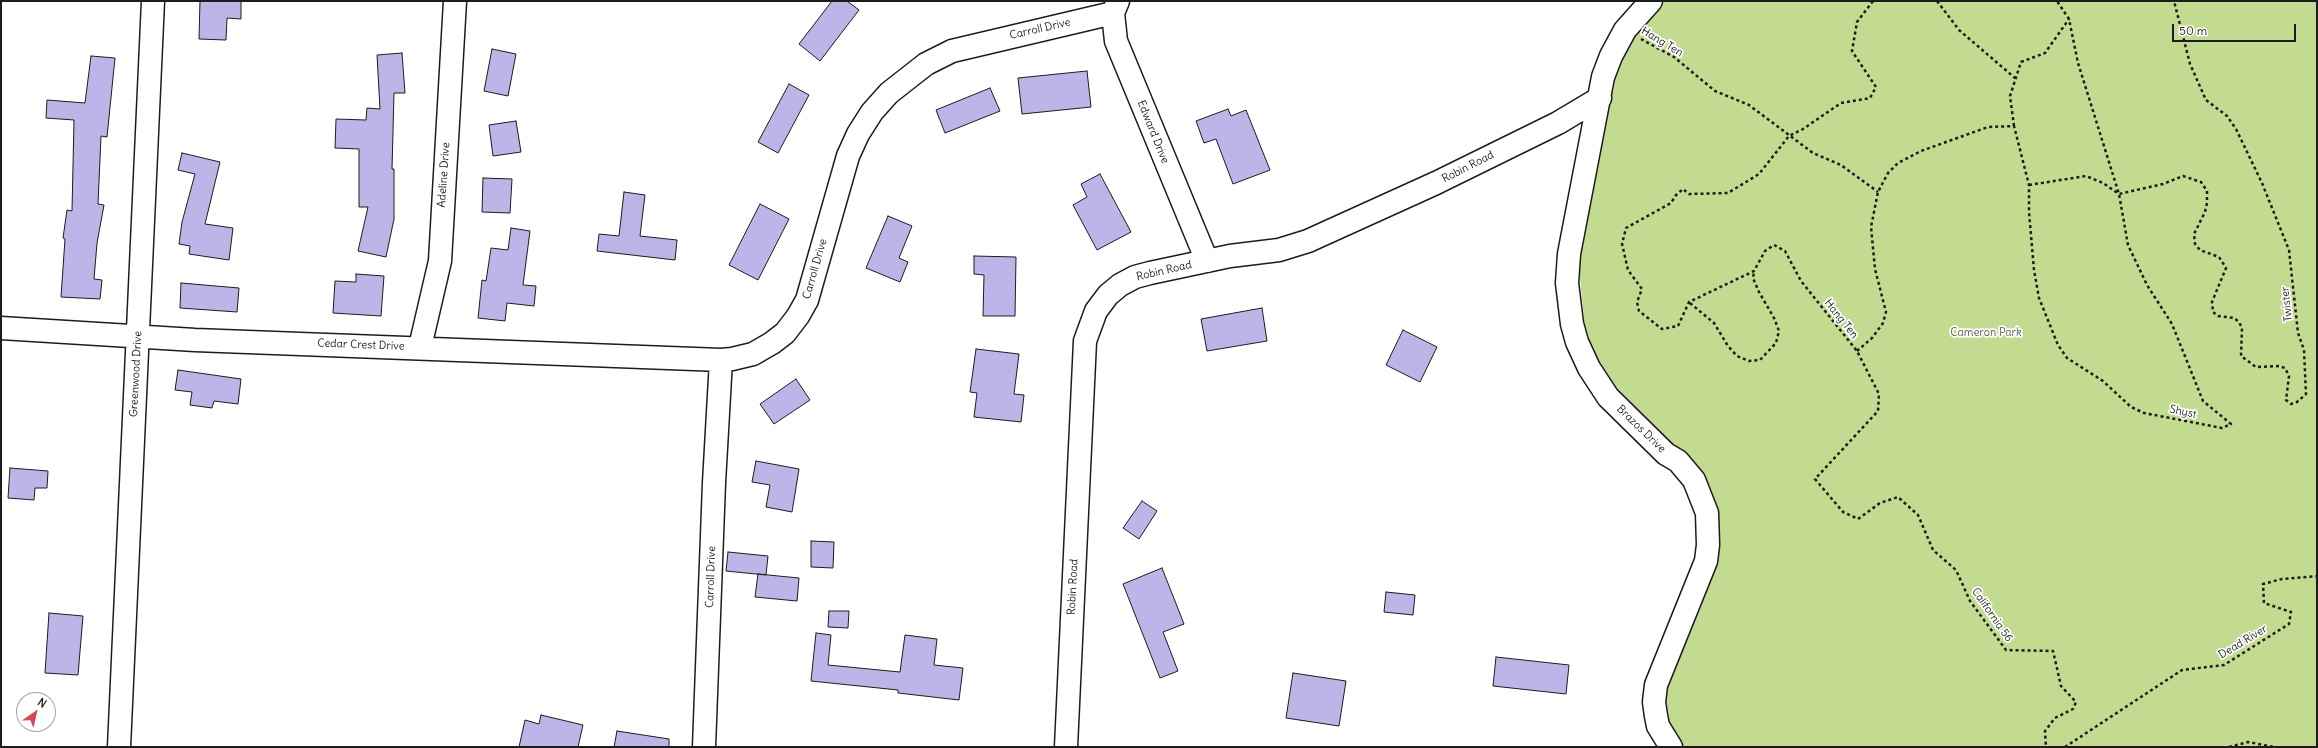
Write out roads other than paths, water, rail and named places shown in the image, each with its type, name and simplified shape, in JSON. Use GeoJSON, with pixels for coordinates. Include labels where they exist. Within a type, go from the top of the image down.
{"type":"FeatureCollection","features":[{"type":"Feature","properties":{"kind":"street","name":"Greenwood Drive"},"geometry":{"type":"LineString","coordinates":[[119,747],[153,1]]}},
{"type":"Feature","properties":{"kind":"street","name":"Adeline Drive"},"geometry":{"type":"LineString","coordinates":[[420,347],[440,261],[456,1]]}},
{"type":"Feature","properties":{"kind":"street","name":"Brazos Drive"},"geometry":{"type":"LineString","coordinates":[[1651,1],[1625,30],[1611,56],[1603,77],[1569,254],[1567,283],[1572,324],[1577,342],[1599,385],[1608,397],[1666,454],[1678,461],[1694,480],[1703,498],[1707,513],[1708,545],[1706,561],[1656,685],[1654,702],[1658,726],[1671,747]]}},
{"type":"Feature","properties":{"kind":"street","name":"Edward Drive"},"geometry":{"type":"LineString","coordinates":[[1116,7],[1116,41],[1207,261]]}},
{"type":"Feature","properties":{"kind":"street","name":"Carroll Drive"},"geometry":{"type":"LineString","coordinates":[[704,747],[714,483],[721,360],[753,354],[772,343],[785,333],[798,316],[807,300],[848,156],[858,134],[872,112],[889,93],[926,64],[952,51],[1116,7]]}},
{"type":"Feature","properties":{"kind":"street","name":"Robin Road"},"geometry":{"type":"LineString","coordinates":[[1066,747],[1085,341],[1089,326],[1096,311],[1108,295],[1120,285],[1135,277],[1207,261],[1279,250],[1308,241],[1436,183],[1558,122],[1600,98]]}},
{"type":"Feature","properties":{"kind":"street","name":"Cedar Crest Drive"},"geometry":{"type":"LineString","coordinates":[[1,328],[138,336],[721,360]]}},
{"type":"Feature","properties":{"kind":"park label","name":"Cameron Park"},"geometry":{"type":"Point","coordinates":[1986,333]}}]}
